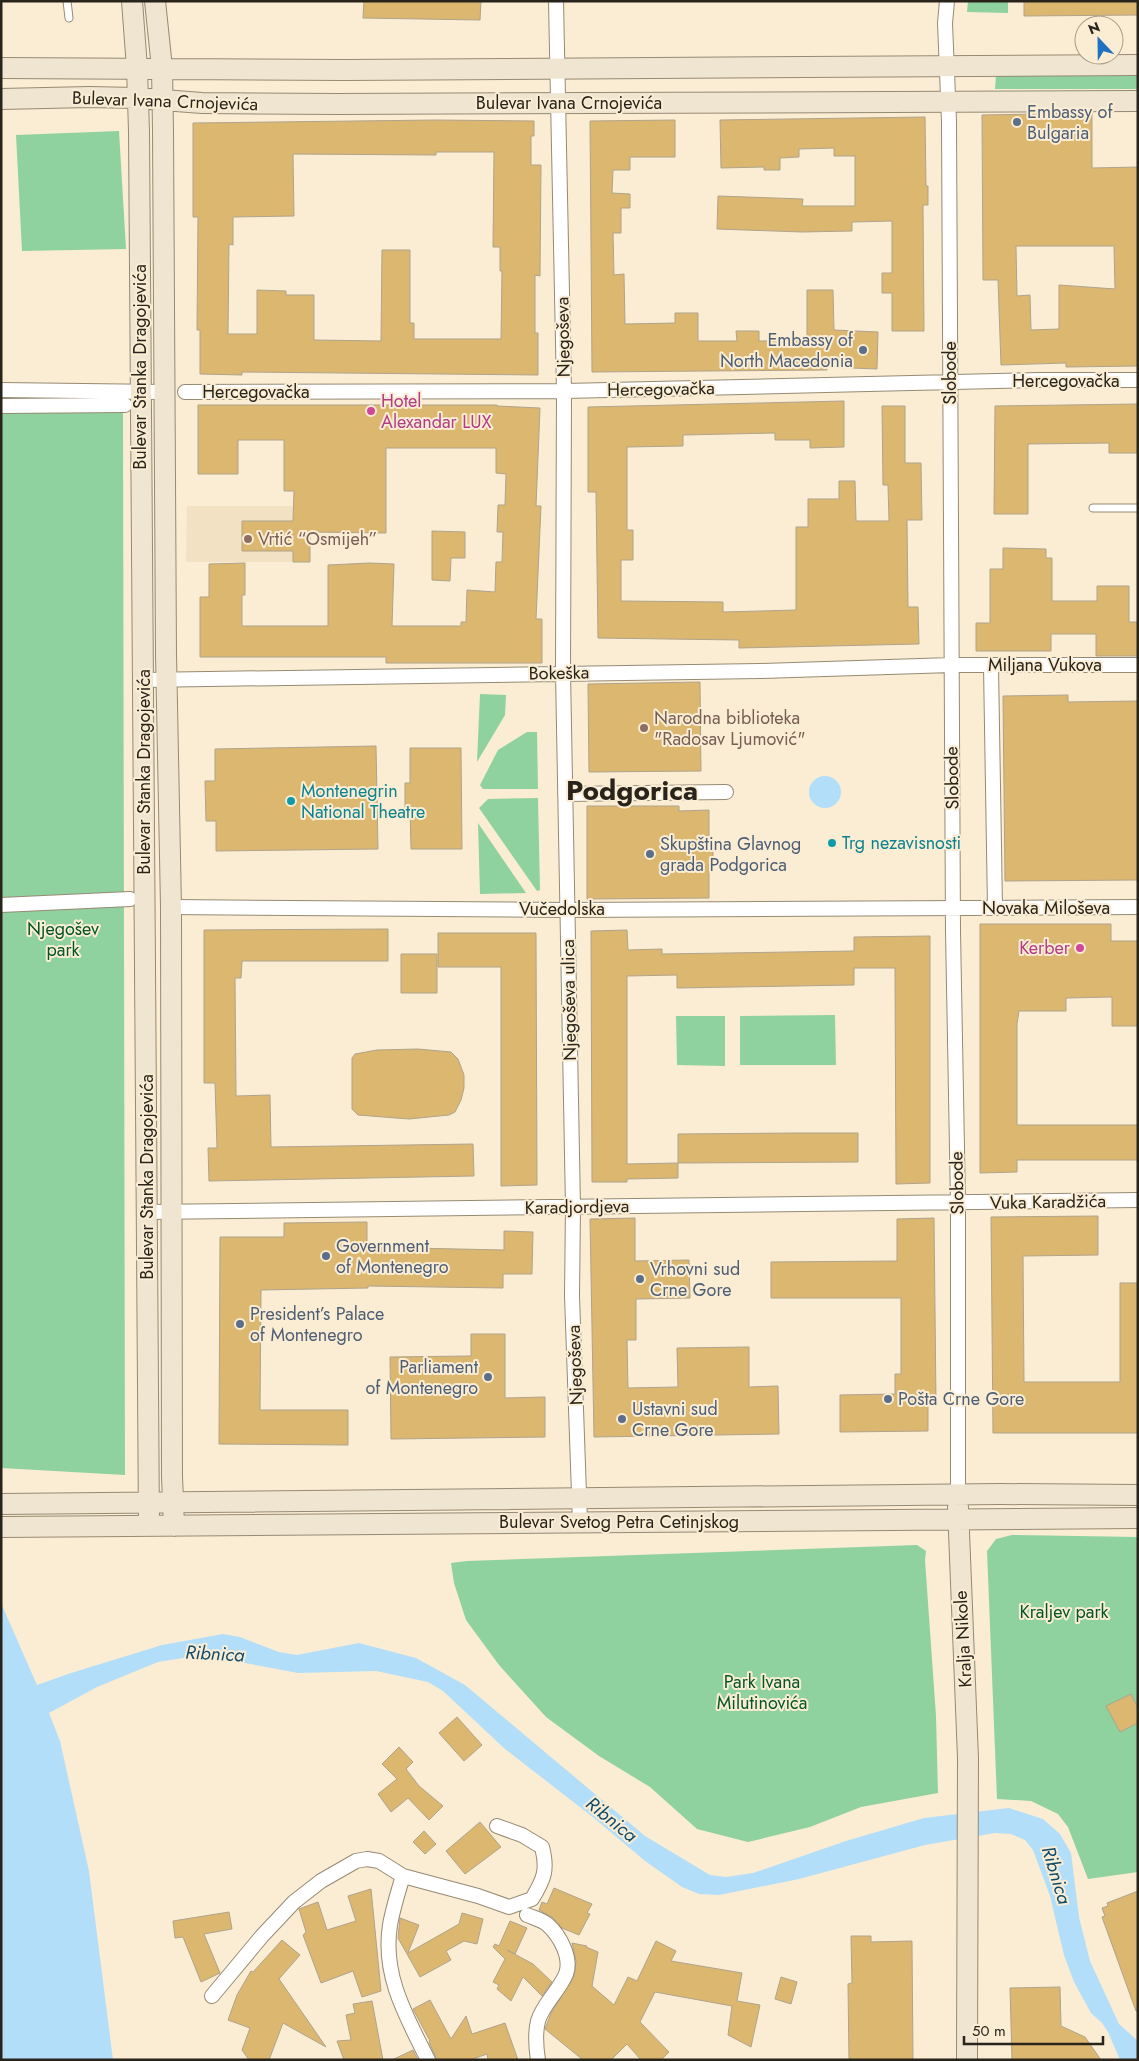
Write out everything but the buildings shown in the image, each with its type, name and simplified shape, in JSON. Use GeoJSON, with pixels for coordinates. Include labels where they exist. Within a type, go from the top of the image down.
{"type":"FeatureCollection","features":[{"type":"Feature","properties":{"kind":"main road","name":"Bulevar Stanka Dragojevića"},"geometry":{"type":"LineString","coordinates":[[132,1],[137,68],[141,392],[149,1526]]}},
{"type":"Feature","properties":{"kind":"main road","name":"Bulevar Stanka Dragojevića"},"geometry":{"type":"LineString","coordinates":[[155,1],[162,68],[166,679],[171,907],[172,1476],[174,1526]]}},
{"type":"Feature","properties":{"kind":"main road","name":"Bulevar Ivana Crnojevića"},"geometry":{"type":"LineString","coordinates":[[1,68],[344,70],[1138,65]]}},
{"type":"Feature","properties":{"kind":"main road","name":"Bulevar Ivana Crnojevića"},"geometry":{"type":"LineString","coordinates":[[1,99],[137,98],[212,103],[1138,101]]}},
{"type":"Feature","properties":{"kind":"main road","name":"Slobode"},"geometry":{"type":"LineString","coordinates":[[958,1495],[958,1519]]}},
{"type":"Feature","properties":{"kind":"main road","name":"Bulevar Svetog Petra Cetinjskog"},"geometry":{"type":"LineString","coordinates":[[1,1504],[1138,1495]]}},
{"type":"Feature","properties":{"kind":"main road","name":"Bulevar Svetog Petra Cetinjskog"},"geometry":{"type":"LineString","coordinates":[[1,1527],[1138,1518]]}},
{"type":"Feature","properties":{"kind":"main road","name":"Kralja Nikole"},"geometry":{"type":"LineString","coordinates":[[958,1519],[968,1758],[967,2060]]}},
{"type":"Feature","properties":{"kind":"street","name":"Njegoševa"},"geometry":{"type":"LineString","coordinates":[[556,1],[564,391],[563,673]]}},
{"type":"Feature","properties":{"kind":"street","name":"Slobode"},"geometry":{"type":"LineString","coordinates":[[947,1],[945,23],[948,102],[958,1203],[958,1495]]}},
{"type":"Feature","properties":{"kind":"street","name":"Hercegovačka"},"geometry":{"type":"LineString","coordinates":[[185,392],[564,391],[950,382],[1138,380]]}},
{"type":"Feature","properties":{"kind":"street"},"geometry":{"type":"LineString","coordinates":[[1,390],[164,392]]}},
{"type":"Feature","properties":{"kind":"street"},"geometry":{"type":"LineString","coordinates":[[1,406],[125,404]]}},
{"type":"Feature","properties":{"kind":"street","name":"Miljana Vukova"},"geometry":{"type":"LineString","coordinates":[[952,665],[1138,665]]}},
{"type":"Feature","properties":{"kind":"street","name":"Bokeška"},"geometry":{"type":"LineString","coordinates":[[143,680],[760,671],[952,665]]}},
{"type":"Feature","properties":{"kind":"street"},"geometry":{"type":"LineString","coordinates":[[991,666],[995,908]]}},
{"type":"Feature","properties":{"kind":"street","name":"Njegoševa ulica"},"geometry":{"type":"LineString","coordinates":[[563,673],[573,1207]]}},
{"type":"Feature","properties":{"kind":"street"},"geometry":{"type":"LineString","coordinates":[[565,794],[726,792]]}},
{"type":"Feature","properties":{"kind":"street"},"geometry":{"type":"LineString","coordinates":[[1,905],[130,900]]}},
{"type":"Feature","properties":{"kind":"street","name":"Vučedolska"},"geometry":{"type":"LineString","coordinates":[[171,907],[568,910],[954,908]]}},
{"type":"Feature","properties":{"kind":"street","name":"Novaka Miloševa"},"geometry":{"type":"LineString","coordinates":[[954,908],[1138,907]]}},
{"type":"Feature","properties":{"kind":"street","name":"Vuka Karadžića"},"geometry":{"type":"LineString","coordinates":[[958,1203],[1138,1200]]}},
{"type":"Feature","properties":{"kind":"street","name":"Karadjordjeva"},"geometry":{"type":"LineString","coordinates":[[146,1212],[958,1203]]}},
{"type":"Feature","properties":{"kind":"street","name":"Njegoševa"},"geometry":{"type":"LineString","coordinates":[[573,1207],[572,1296],[580,1522]]}},
{"type":"Feature","properties":{"kind":"street"},"geometry":{"type":"LineString","coordinates":[[212,1996],[294,1902],[320,1881],[356,1861],[367,1858],[379,1861],[403,1876],[478,1896],[509,1907],[532,1899],[541,1883],[546,1866],[542,1847],[522,1835],[497,1826]]}},
{"type":"Feature","properties":{"kind":"street"},"geometry":{"type":"LineString","coordinates":[[403,1876],[390,1924],[388,1949],[392,1978],[402,2007],[428,2060]]}},
{"type":"Feature","properties":{"kind":"street"},"geometry":{"type":"LineString","coordinates":[[527,1915],[547,1924],[556,1934],[568,1962],[566,1974],[538,2020],[536,2034],[538,2060]]}},
{"type":"Feature","properties":{"kind":"lane"},"geometry":{"type":"LineString","coordinates":[[67,1],[69,18]]}},
{"type":"Feature","properties":{"kind":"lane"},"geometry":{"type":"LineString","coordinates":[[1093,508],[1138,508]]}},
{"type":"Feature","properties":{"kind":"shaded area","name":"Vrtić “Osmijeh”"},"geometry":{"type":"Polygon","coordinates":[[[187,506],[310,506],[310,562],[186,562],[187,506]]]}},
{"type":"Feature","properties":{"kind":"green space"},"geometry":{"type":"Polygon","coordinates":[[[968,1],[1008,1],[1008,13],[967,12],[968,1]]]}},
{"type":"Feature","properties":{"kind":"green space"},"geometry":{"type":"Polygon","coordinates":[[[996,75],[1138,75],[1138,89],[995,89],[996,75]]]}},
{"type":"Feature","properties":{"kind":"green space"},"geometry":{"type":"Polygon","coordinates":[[[119,131],[126,249],[22,251],[16,135],[119,131]]]}},
{"type":"Feature","properties":{"kind":"green space","name":"Njegošev park"},"geometry":{"type":"Polygon","coordinates":[[[123,409],[125,1475],[1,1468],[1,411],[123,409]]]}},
{"type":"Feature","properties":{"kind":"green space"},"geometry":{"type":"Polygon","coordinates":[[[480,694],[506,695],[505,715],[477,762],[480,694]]]}},
{"type":"Feature","properties":{"kind":"green space"},"geometry":{"type":"Polygon","coordinates":[[[527,732],[537,732],[538,789],[483,789],[480,785],[498,750],[527,732]]]}},
{"type":"Feature","properties":{"kind":"green space"},"geometry":{"type":"Polygon","coordinates":[[[538,798],[540,890],[537,891],[479,808],[488,799],[538,798]]]}},
{"type":"Feature","properties":{"kind":"green space"},"geometry":{"type":"Polygon","coordinates":[[[478,823],[526,893],[480,894],[478,823]]]}},
{"type":"Feature","properties":{"kind":"green space"},"geometry":{"type":"Polygon","coordinates":[[[835,1015],[836,1065],[740,1065],[740,1016],[835,1015]]]}},
{"type":"Feature","properties":{"kind":"green space"},"geometry":{"type":"Polygon","coordinates":[[[676,1016],[725,1016],[725,1066],[677,1065],[676,1016]]]}},
{"type":"Feature","properties":{"kind":"green space","name":"Kraljev park"},"geometry":{"type":"Polygon","coordinates":[[[1012,1535],[1138,1537],[1138,1872],[1088,1879],[1068,1827],[1058,1814],[1031,1801],[997,1799],[987,1551],[996,1539],[1012,1535]]]}},
{"type":"Feature","properties":{"kind":"green space","name":"Park Ivana Milutinovića"},"geometry":{"type":"Polygon","coordinates":[[[917,1545],[926,1551],[925,1560],[936,1716],[938,1793],[861,1807],[810,1827],[748,1842],[697,1829],[650,1787],[599,1756],[546,1717],[499,1665],[466,1620],[454,1583],[451,1563],[467,1561],[917,1545]]]}},
{"type":"Feature","properties":{"kind":"water"},"geometry":{"type":"Polygon","coordinates":[[[825,776],[836,781],[841,792],[836,803],[825,808],[814,803],[809,792],[814,781],[825,776]]]}},
{"type":"Feature","properties":{"kind":"water","name":"Ribnica"},"geometry":{"type":"Polygon","coordinates":[[[1,1603],[37,1685],[162,1645],[223,1634],[240,1637],[279,1652],[297,1655],[359,1643],[416,1658],[465,1685],[645,1836],[710,1875],[726,1877],[753,1873],[846,1841],[924,1818],[1009,1808],[1043,1819],[1060,1834],[1071,1853],[1079,1917],[1090,1961],[1119,2024],[1138,2041],[1138,2060],[1120,2060],[1108,2032],[1102,2023],[1091,2013],[1074,1982],[1064,1955],[1050,1896],[1033,1850],[1025,1840],[1011,1834],[995,1833],[925,1845],[799,1879],[719,1895],[699,1894],[682,1887],[645,1861],[594,1818],[505,1749],[443,1691],[428,1682],[376,1671],[298,1673],[211,1658],[183,1658],[158,1662],[97,1687],[49,1713],[60,1741],[89,1871],[113,2060],[1,2060],[1,1603]]]}},
{"type":"Feature","properties":{"kind":"place","name":"Embassy of Bulgaria"},"geometry":{"type":"Point","coordinates":[1017,122]}},
{"type":"Feature","properties":{"kind":"place","name":"Embassy of North Macedonia"},"geometry":{"type":"Point","coordinates":[863,350]}},
{"type":"Feature","properties":{"kind":"place","name":"Hotel Alexandar LUX"},"geometry":{"type":"Point","coordinates":[371,411]}},
{"type":"Feature","properties":{"kind":"place","name":"Vrtić “Osmijeh”"},"geometry":{"type":"Point","coordinates":[248,539]}},
{"type":"Feature","properties":{"kind":"place","name":"Narodna biblioteka \"Radosav Ljumović\""},"geometry":{"type":"Point","coordinates":[644,728]}},
{"type":"Feature","properties":{"kind":"place","name":"Montenegrin National Theatre"},"geometry":{"type":"Point","coordinates":[291,801]}},
{"type":"Feature","properties":{"kind":"place","name":"Trg nezavisnosti"},"geometry":{"type":"Point","coordinates":[832,843]}},
{"type":"Feature","properties":{"kind":"place","name":"Skupština Glavnog grada Podgorica"},"geometry":{"type":"Point","coordinates":[650,854]}},
{"type":"Feature","properties":{"kind":"place","name":"Kerber"},"geometry":{"type":"Point","coordinates":[1080,948]}},
{"type":"Feature","properties":{"kind":"place","name":"Government of Montenegro"},"geometry":{"type":"Point","coordinates":[326,1256]}},
{"type":"Feature","properties":{"kind":"place","name":"Vrhovni sud Crne Gore"},"geometry":{"type":"Point","coordinates":[640,1279]}},
{"type":"Feature","properties":{"kind":"place","name":"President’s Palace of Montenegro"},"geometry":{"type":"Point","coordinates":[240,1324]}},
{"type":"Feature","properties":{"kind":"place","name":"Parliament of Montenegro"},"geometry":{"type":"Point","coordinates":[488,1377]}},
{"type":"Feature","properties":{"kind":"place","name":"Pošta Crne Gore"},"geometry":{"type":"Point","coordinates":[888,1399]}},
{"type":"Feature","properties":{"kind":"place","name":"Ustavni sud Crne Gore"},"geometry":{"type":"Point","coordinates":[622,1419]}},
{"type":"Feature","properties":{"kind":"district","name":"Podgorica"},"geometry":{"type":"Point","coordinates":[632,790]}}]}
